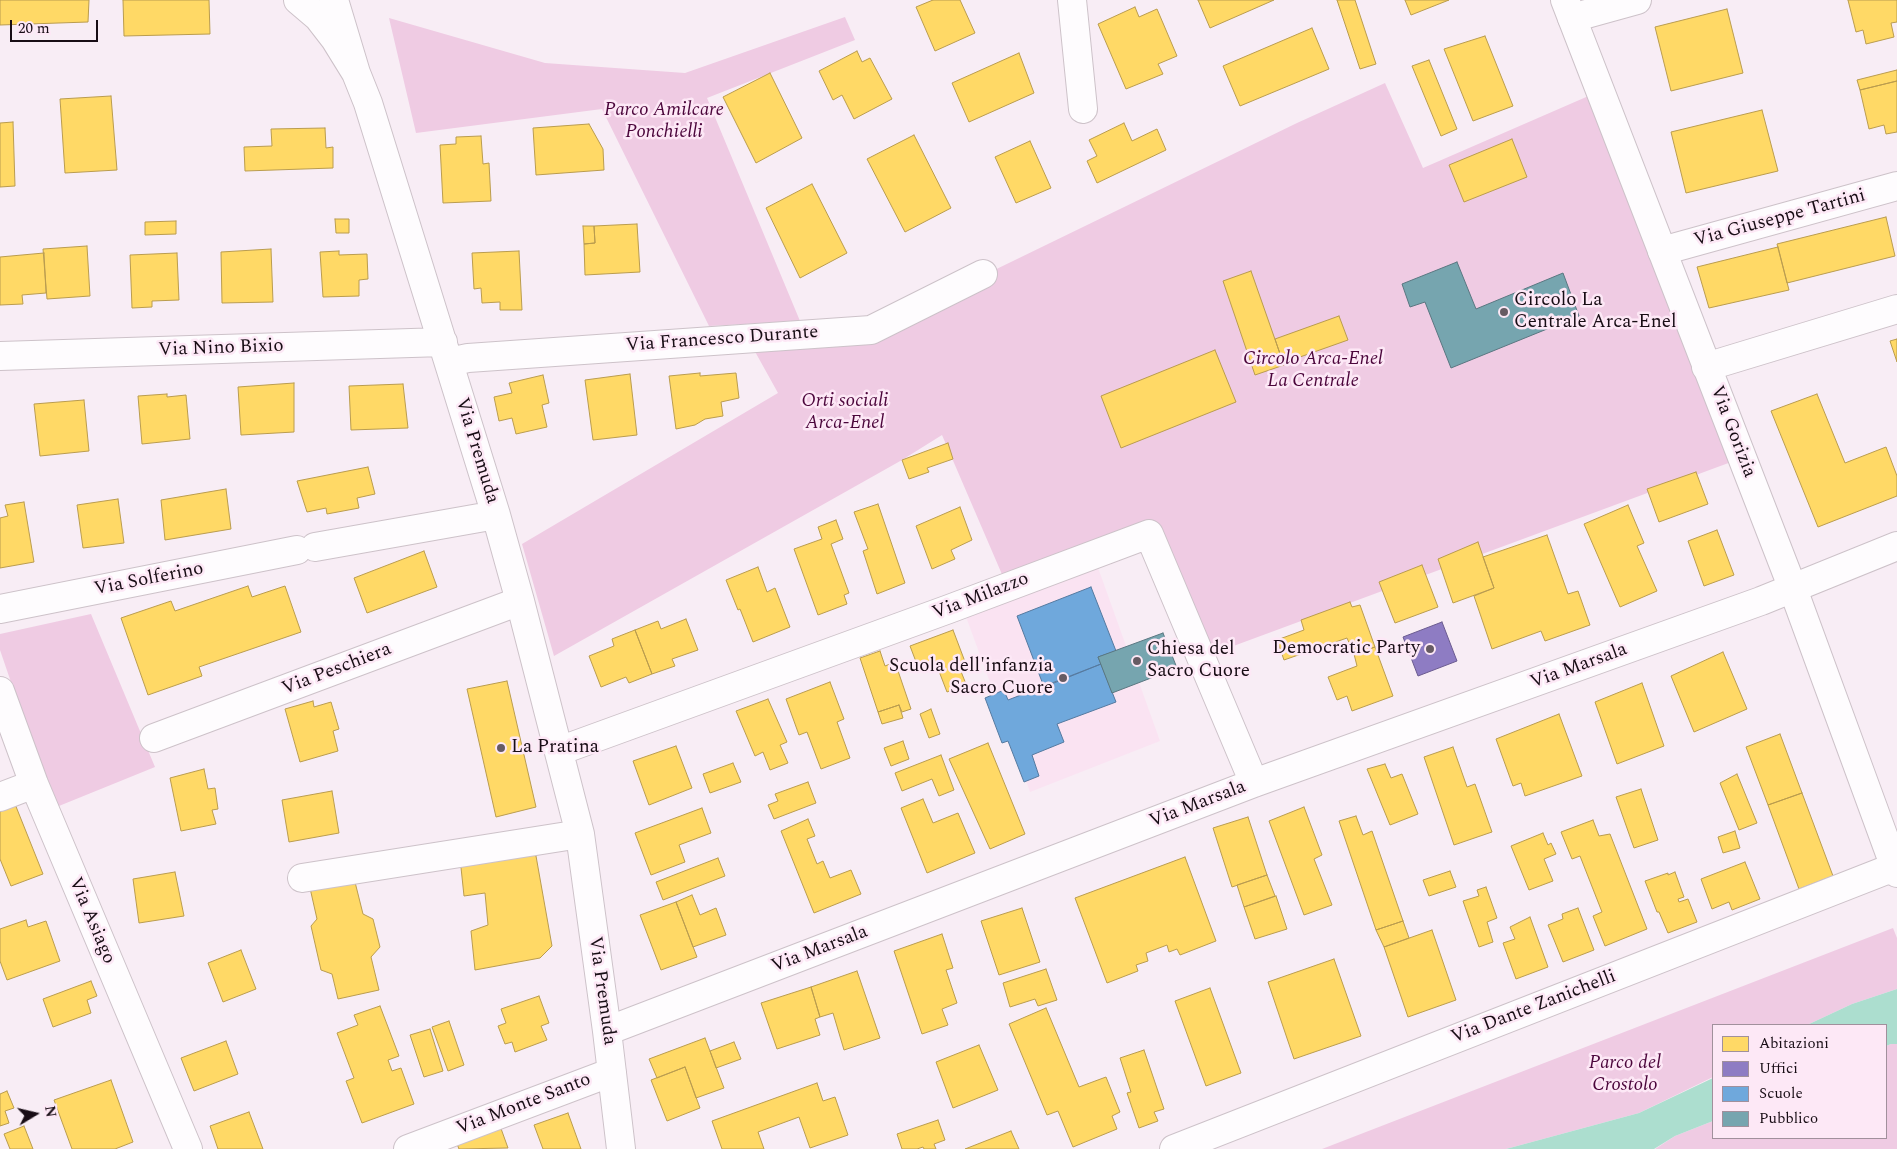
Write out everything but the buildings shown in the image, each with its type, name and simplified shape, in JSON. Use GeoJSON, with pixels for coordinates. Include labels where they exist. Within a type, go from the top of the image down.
{"type":"FeatureCollection","features":[{"type":"Feature","properties":{"kind":"street","name":"Via Premuda"},"geometry":{"type":"LineString","coordinates":[[298,0],[318,17],[335,39],[356,73]]}},
{"type":"Feature","properties":{"kind":"street","name":"Via Premuda"},"geometry":{"type":"LineString","coordinates":[[334,0],[356,73],[368,103],[496,515],[580,834],[621,1149]]}},
{"type":"Feature","properties":{"kind":"street"},"geometry":{"type":"LineString","coordinates":[[1072,0],[1083,109]]}},
{"type":"Feature","properties":{"kind":"street"},"geometry":{"type":"LineString","coordinates":[[1568,9],[1637,0]]}},
{"type":"Feature","properties":{"kind":"street","name":"Via Gorizia"},"geometry":{"type":"LineString","coordinates":[[1568,9],[1793,589],[1896,869]]}},
{"type":"Feature","properties":{"kind":"street","name":"Via Giuseppe Tartini"},"geometry":{"type":"LineString","coordinates":[[1662,251],[1897,186]]}},
{"type":"Feature","properties":{"kind":"street","name":"Via Francesco Durante"},"geometry":{"type":"LineString","coordinates":[[446,352],[478,357],[871,330],[983,274]]}},
{"type":"Feature","properties":{"kind":"street"},"geometry":{"type":"LineString","coordinates":[[1706,367],[1897,309]]}},
{"type":"Feature","properties":{"kind":"street","name":"Via Nino Bixio"},"geometry":{"type":"LineString","coordinates":[[0,356],[446,352]]}},
{"type":"Feature","properties":{"kind":"street","name":"Via Solferino"},"geometry":{"type":"LineString","coordinates":[[0,609],[306,548],[496,515]]}},
{"type":"Feature","properties":{"kind":"street","name":"Via Milazzo"},"geometry":{"type":"LineString","coordinates":[[559,751],[1149,534],[1254,783]]}},
{"type":"Feature","properties":{"kind":"street","name":"Via Marsala"},"geometry":{"type":"LineString","coordinates":[[607,1031],[1254,783],[1793,589],[1897,546]]}},
{"type":"Feature","properties":{"kind":"street","name":"Via Peschiera"},"geometry":{"type":"LineString","coordinates":[[154,738],[520,601]]}},
{"type":"Feature","properties":{"kind":"street","name":"Via Asiago"},"geometry":{"type":"LineString","coordinates":[[0,691],[34,784],[188,1149]]}},
{"type":"Feature","properties":{"kind":"street"},"geometry":{"type":"LineString","coordinates":[[0,798],[34,784]]}},
{"type":"Feature","properties":{"kind":"street"},"geometry":{"type":"LineString","coordinates":[[302,878],[580,834]]}},
{"type":"Feature","properties":{"kind":"street","name":"Via Dante Zanichelli"},"geometry":{"type":"LineString","coordinates":[[1174,1149],[1896,869]]}},
{"type":"Feature","properties":{"kind":"street","name":"Via Monte Santo"},"geometry":{"type":"LineString","coordinates":[[408,1149],[612,1072]]}},
{"type":"Feature","properties":{"kind":"shaded area","name":"Scuola dell'infanzia Sacro Cuore"},"geometry":{"type":"Polygon","coordinates":[[[1096,562],[1160,741],[1030,792],[965,614],[1096,562]]]}},
{"type":"Feature","properties":{"kind":"shaded area"},"geometry":{"type":"Polygon","coordinates":[[[1897,989],[1897,1044],[1887,1046],[1887,1024],[1809,1024],[1852,1004],[1897,989]]]}},
{"type":"Feature","properties":{"kind":"shaded area"},"geometry":{"type":"Polygon","coordinates":[[[1712,1078],[1712,1121],[1675,1136],[1654,1149],[1506,1149],[1639,1113],[1712,1078]]]}},
{"type":"Feature","properties":{"kind":"green space","name":"Parco Amilcare Ponchielli"},"geometry":{"type":"Polygon","coordinates":[[[845,17],[855,40],[707,98],[800,321],[709,326],[602,109],[416,133],[389,18],[545,63],[685,73],[845,17]]]}},
{"type":"Feature","properties":{"kind":"green space","name":"Circolo Arca-Enel La Centrale"},"geometry":{"type":"Polygon","coordinates":[[[1385,83],[1423,168],[1600,91],[1742,458],[1201,658],[1149,534],[1007,586],[942,435],[902,460],[554,656],[522,544],[778,393],[748,339],[871,330],[1297,123],[1385,83]]]}},
{"type":"Feature","properties":{"kind":"green space"},"geometry":{"type":"Polygon","coordinates":[[[91,614],[155,767],[54,808],[0,650],[0,634],[91,614]]]}},
{"type":"Feature","properties":{"kind":"green space","name":"Parco del Crostolo"},"geometry":{"type":"Polygon","coordinates":[[[1893,928],[1897,938],[1897,989],[1852,1004],[1809,1024],[1712,1024],[1712,1077],[1639,1113],[1506,1149],[1322,1149],[1893,928]]]}},
{"type":"Feature","properties":{"kind":"green space","name":"Parco del Crostolo"},"geometry":{"type":"Polygon","coordinates":[[[1897,1044],[1897,1149],[1655,1149],[1675,1136],[1712,1121],[1712,1139],[1887,1139],[1887,1046],[1897,1044]]]}},
{"type":"Feature","properties":{"kind":"place","name":"Circolo La Centrale Arca-Enel"},"geometry":{"type":"Point","coordinates":[1504,312]}},
{"type":"Feature","properties":{"kind":"place","name":"Democratic Party"},"geometry":{"type":"Point","coordinates":[1430,649]}},
{"type":"Feature","properties":{"kind":"place","name":"Chiesa del Sacro Cuore"},"geometry":{"type":"Point","coordinates":[1137,661]}},
{"type":"Feature","properties":{"kind":"place","name":"Scuola dell'infanzia Sacro Cuore"},"geometry":{"type":"Point","coordinates":[1063,678]}},
{"type":"Feature","properties":{"kind":"place","name":"La Pratina"},"geometry":{"type":"Point","coordinates":[501,748]}},
{"type":"Feature","properties":{"kind":"park label","name":"Orti sociali Arca-Enel"},"geometry":{"type":"Point","coordinates":[845,413]}}]}
